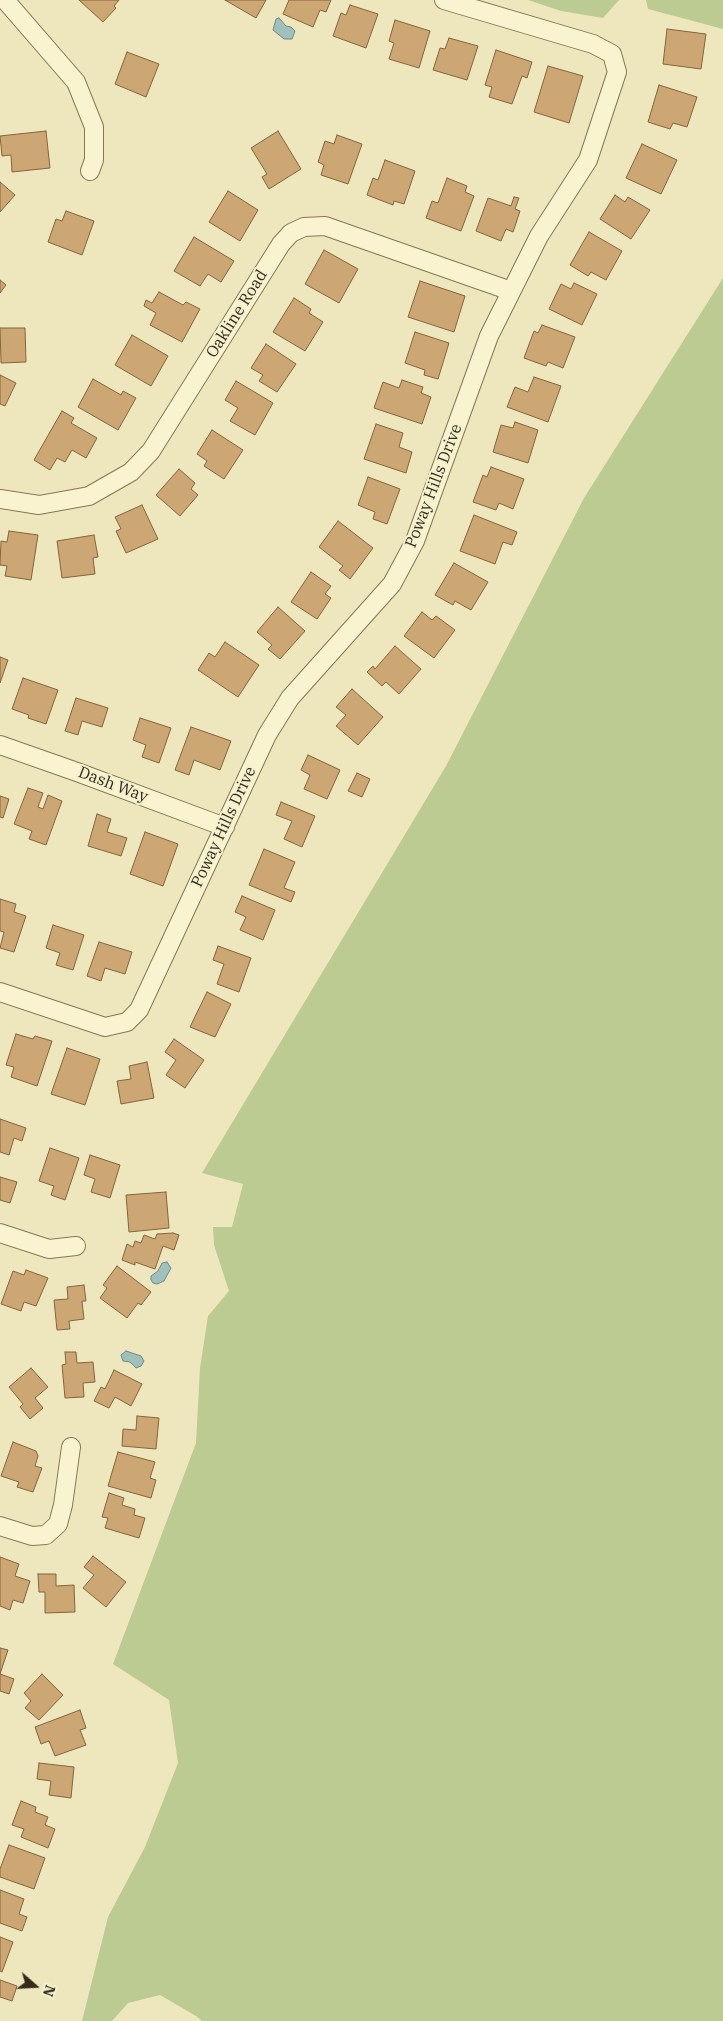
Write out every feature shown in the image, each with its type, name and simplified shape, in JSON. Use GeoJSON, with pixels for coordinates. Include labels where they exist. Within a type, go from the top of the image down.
{"type":"FeatureCollection","features":[{"type":"Feature","properties":{"kind":"street"},"geometry":{"type":"LineString","coordinates":[[4,0],[76,82],[94,127],[94,160],[90,171]]}},
{"type":"Feature","properties":{"kind":"street","name":"Poway Hills Drive"},"geometry":{"type":"LineString","coordinates":[[0,992],[105,1027],[127,1022],[139,1010],[267,735],[290,698],[392,584],[415,542],[489,336],[539,236],[588,160],[617,72],[612,54],[593,44],[444,0]]}},
{"type":"Feature","properties":{"kind":"street","name":"Oakline Road"},"geometry":{"type":"LineString","coordinates":[[0,499],[39,505],[89,496],[131,472],[152,451],[281,244],[291,233],[304,227],[325,226],[511,291]]}},
{"type":"Feature","properties":{"kind":"street","name":"Dash Way"},"geometry":{"type":"LineString","coordinates":[[0,745],[224,827]]}},
{"type":"Feature","properties":{"kind":"street"},"geometry":{"type":"LineString","coordinates":[[0,1233],[49,1248],[76,1246]]}},
{"type":"Feature","properties":{"kind":"street"},"geometry":{"type":"LineString","coordinates":[[0,1526],[32,1536],[46,1535],[58,1524],[63,1505],[71,1447]]}},
{"type":"Feature","properties":{"kind":"green space"},"geometry":{"type":"Polygon","coordinates":[[[528,0],[619,0],[603,18],[561,11],[528,0]]]}},
{"type":"Feature","properties":{"kind":"green space"},"geometry":{"type":"Polygon","coordinates":[[[646,0],[723,0],[723,29],[648,9],[646,0]]]}},
{"type":"Feature","properties":{"kind":"green space"},"geometry":{"type":"Polygon","coordinates":[[[723,278],[723,2021],[202,2021],[160,1995],[128,2003],[112,2021],[82,2021],[108,1917],[145,1847],[178,1763],[169,1700],[113,1664],[196,1443],[200,1368],[208,1316],[229,1291],[214,1245],[213,1227],[232,1227],[243,1184],[202,1173],[446,766],[584,498],[723,278]]]}},
{"type":"Feature","properties":{"kind":"water"},"geometry":{"type":"Polygon","coordinates":[[[279,18],[286,26],[291,27],[295,31],[292,39],[284,39],[273,30],[276,19],[279,18]]]}},
{"type":"Feature","properties":{"kind":"water"},"geometry":{"type":"Polygon","coordinates":[[[167,1262],[171,1268],[164,1281],[157,1284],[153,1283],[151,1276],[158,1271],[162,1263],[167,1262]]]}},
{"type":"Feature","properties":{"kind":"water"},"geometry":{"type":"Polygon","coordinates":[[[126,1351],[141,1356],[144,1361],[141,1366],[136,1368],[130,1362],[123,1361],[121,1355],[126,1351]]]}},
{"type":"Feature","properties":{"kind":"building"},"geometry":{"type":"Polygon","coordinates":[[[79,0],[119,0],[114,6],[116,8],[103,22],[79,0]]]}},
{"type":"Feature","properties":{"kind":"building"},"geometry":{"type":"Polygon","coordinates":[[[225,0],[266,0],[256,18],[225,0]]]}},
{"type":"Feature","properties":{"kind":"building"},"geometry":{"type":"Polygon","coordinates":[[[289,0],[331,0],[326,12],[320,10],[313,27],[283,14],[289,0]]]}},
{"type":"Feature","properties":{"kind":"building"},"geometry":{"type":"Polygon","coordinates":[[[350,5],[378,14],[366,48],[333,36],[341,13],[346,15],[350,5]]]}},
{"type":"Feature","properties":{"kind":"building"},"geometry":{"type":"Polygon","coordinates":[[[395,20],[430,31],[419,68],[389,59],[394,43],[389,41],[395,20]]]}},
{"type":"Feature","properties":{"kind":"building"},"geometry":{"type":"Polygon","coordinates":[[[667,29],[706,34],[701,69],[663,64],[667,29]]]}},
{"type":"Feature","properties":{"kind":"building"},"geometry":{"type":"Polygon","coordinates":[[[449,38],[478,46],[467,80],[433,70],[440,48],[445,49],[449,38]]]}},
{"type":"Feature","properties":{"kind":"building"},"geometry":{"type":"Polygon","coordinates":[[[496,50],[532,62],[527,78],[522,76],[512,104],[489,97],[492,87],[485,85],[496,50]]]}},
{"type":"Feature","properties":{"kind":"building"},"geometry":{"type":"Polygon","coordinates":[[[127,52],[159,64],[146,97],[115,84],[127,52]]]}},
{"type":"Feature","properties":{"kind":"building"},"geometry":{"type":"Polygon","coordinates":[[[548,66],[583,76],[569,123],[534,112],[548,66]]]}},
{"type":"Feature","properties":{"kind":"building"},"geometry":{"type":"Polygon","coordinates":[[[659,85],[697,97],[687,127],[673,123],[670,129],[648,122],[659,85]]]}},
{"type":"Feature","properties":{"kind":"building"},"geometry":{"type":"Polygon","coordinates":[[[46,131],[50,168],[12,172],[11,155],[2,156],[0,136],[46,131]]]}},
{"type":"Feature","properties":{"kind":"building"},"geometry":{"type":"Polygon","coordinates":[[[278,131],[301,169],[269,189],[262,177],[267,174],[251,148],[278,131]]]}},
{"type":"Feature","properties":{"kind":"building"},"geometry":{"type":"Polygon","coordinates":[[[337,135],[362,144],[348,184],[321,175],[324,165],[318,162],[325,141],[334,144],[337,135]]]}},
{"type":"Feature","properties":{"kind":"building"},"geometry":{"type":"Polygon","coordinates":[[[642,144],[677,160],[661,194],[626,178],[642,144]]]}},
{"type":"Feature","properties":{"kind":"building"},"geometry":{"type":"Polygon","coordinates":[[[385,160],[415,171],[404,204],[394,201],[393,205],[367,195],[373,178],[378,180],[385,160]]]}},
{"type":"Feature","properties":{"kind":"building"},"geometry":{"type":"Polygon","coordinates":[[[447,178],[467,186],[465,192],[474,196],[461,231],[426,218],[432,201],[438,203],[447,178]]]}},
{"type":"Feature","properties":{"kind":"building"},"geometry":{"type":"Polygon","coordinates":[[[0,182],[15,195],[0,212],[0,182]]]}},
{"type":"Feature","properties":{"kind":"building"},"geometry":{"type":"Polygon","coordinates":[[[228,191],[258,210],[240,241],[209,222],[228,191]]]}},
{"type":"Feature","properties":{"kind":"building"},"geometry":{"type":"Polygon","coordinates":[[[615,195],[625,202],[628,197],[650,210],[631,239],[600,219],[615,195]]]}},
{"type":"Feature","properties":{"kind":"building"},"geometry":{"type":"Polygon","coordinates":[[[514,197],[519,198],[515,209],[520,211],[513,232],[506,229],[501,241],[476,231],[488,198],[511,206],[514,197]]]}},
{"type":"Feature","properties":{"kind":"building"},"geometry":{"type":"Polygon","coordinates":[[[66,211],[94,221],[82,255],[48,242],[56,219],[62,221],[66,211]]]}},
{"type":"Feature","properties":{"kind":"building"},"geometry":{"type":"Polygon","coordinates":[[[589,232],[622,251],[606,280],[591,272],[588,276],[570,265],[589,232]]]}},
{"type":"Feature","properties":{"kind":"building"},"geometry":{"type":"Polygon","coordinates":[[[194,237],[234,261],[221,282],[208,274],[200,286],[174,271],[194,237]]]}},
{"type":"Feature","properties":{"kind":"building"},"geometry":{"type":"Polygon","coordinates":[[[324,250],[358,269],[339,303],[305,284],[324,250]]]}},
{"type":"Feature","properties":{"kind":"building"},"geometry":{"type":"Polygon","coordinates":[[[0,280],[6,285],[0,293],[0,280]]]}},
{"type":"Feature","properties":{"kind":"building"},"geometry":{"type":"Polygon","coordinates":[[[420,281],[465,296],[454,332],[408,317],[420,281]]]}},
{"type":"Feature","properties":{"kind":"building"},"geometry":{"type":"Polygon","coordinates":[[[574,283],[597,294],[582,325],[549,309],[561,284],[571,289],[574,283]]]}},
{"type":"Feature","properties":{"kind":"building"},"geometry":{"type":"Polygon","coordinates":[[[159,292],[183,305],[186,302],[200,309],[182,342],[150,325],[156,313],[144,306],[146,300],[152,303],[159,292]]]}},
{"type":"Feature","properties":{"kind":"building"},"geometry":{"type":"Polygon","coordinates":[[[294,298],[311,309],[309,313],[323,322],[305,351],[273,332],[294,298]]]}},
{"type":"Feature","properties":{"kind":"building"},"geometry":{"type":"Polygon","coordinates":[[[542,325],[575,337],[563,368],[548,362],[546,366],[524,358],[534,331],[538,333],[542,325]]]}},
{"type":"Feature","properties":{"kind":"building"},"geometry":{"type":"Polygon","coordinates":[[[0,328],[25,328],[26,362],[1,363],[0,328]]]}},
{"type":"Feature","properties":{"kind":"building"},"geometry":{"type":"Polygon","coordinates":[[[415,332],[449,343],[438,379],[424,375],[425,370],[405,363],[415,332]]]}},
{"type":"Feature","properties":{"kind":"building"},"geometry":{"type":"Polygon","coordinates":[[[132,335],[168,356],[151,386],[115,365],[132,335]]]}},
{"type":"Feature","properties":{"kind":"building"},"geometry":{"type":"Polygon","coordinates":[[[266,344],[296,364],[277,392],[259,381],[263,375],[251,368],[266,344]]]}},
{"type":"Feature","properties":{"kind":"building"},"geometry":{"type":"Polygon","coordinates":[[[0,375],[16,383],[5,406],[0,404],[0,375]]]}},
{"type":"Feature","properties":{"kind":"building"},"geometry":{"type":"Polygon","coordinates":[[[534,377],[561,386],[548,422],[507,407],[515,387],[528,392],[534,377]]]}},
{"type":"Feature","properties":{"kind":"building"},"geometry":{"type":"Polygon","coordinates":[[[93,379],[121,395],[123,391],[136,398],[118,430],[78,407],[93,379]]]}},
{"type":"Feature","properties":{"kind":"building"},"geometry":{"type":"Polygon","coordinates":[[[402,380],[423,387],[421,393],[431,397],[422,424],[374,408],[383,382],[399,388],[402,380]]]}},
{"type":"Feature","properties":{"kind":"building"},"geometry":{"type":"Polygon","coordinates":[[[236,381],[273,403],[255,435],[230,421],[238,408],[225,400],[236,381]]]}},
{"type":"Feature","properties":{"kind":"building"},"geometry":{"type":"Polygon","coordinates":[[[62,411],[74,418],[71,423],[97,438],[86,458],[72,450],[65,462],[57,458],[50,470],[34,460],[62,411]]]}},
{"type":"Feature","properties":{"kind":"building"},"geometry":{"type":"Polygon","coordinates":[[[515,422],[538,430],[528,463],[493,452],[501,425],[513,428],[515,422]]]}},
{"type":"Feature","properties":{"kind":"building"},"geometry":{"type":"Polygon","coordinates":[[[376,424],[403,433],[399,447],[412,452],[406,473],[364,459],[376,424]]]}},
{"type":"Feature","properties":{"kind":"building"},"geometry":{"type":"Polygon","coordinates":[[[212,430],[243,450],[224,479],[204,466],[207,461],[197,454],[212,430]]]}},
{"type":"Feature","properties":{"kind":"building"},"geometry":{"type":"Polygon","coordinates":[[[491,467],[524,479],[513,509],[499,503],[496,510],[473,502],[483,475],[487,477],[491,467]]]}},
{"type":"Feature","properties":{"kind":"building"},"geometry":{"type":"Polygon","coordinates":[[[179,469],[195,483],[191,489],[198,495],[180,516],[156,495],[179,469]]]}},
{"type":"Feature","properties":{"kind":"building"},"geometry":{"type":"Polygon","coordinates":[[[368,477],[400,489],[387,524],[373,519],[375,512],[358,505],[368,477]]]}},
{"type":"Feature","properties":{"kind":"building"},"geometry":{"type":"Polygon","coordinates":[[[142,505],[158,539],[126,553],[116,531],[121,529],[115,517],[142,505]]]}},
{"type":"Feature","properties":{"kind":"building"},"geometry":{"type":"Polygon","coordinates":[[[474,515],[517,532],[512,545],[503,542],[495,564],[460,551],[474,515]]]}},
{"type":"Feature","properties":{"kind":"building"},"geometry":{"type":"Polygon","coordinates":[[[338,521],[373,548],[350,579],[339,570],[343,566],[319,547],[338,521]]]}},
{"type":"Feature","properties":{"kind":"building"},"geometry":{"type":"Polygon","coordinates":[[[9,531],[38,535],[31,580],[5,576],[7,566],[0,565],[1,541],[7,542],[9,531]]]}},
{"type":"Feature","properties":{"kind":"building"},"geometry":{"type":"Polygon","coordinates":[[[94,535],[98,557],[93,558],[95,574],[62,578],[57,541],[94,535]]]}},
{"type":"Feature","properties":{"kind":"building"},"geometry":{"type":"Polygon","coordinates":[[[454,563],[488,582],[471,610],[455,601],[453,605],[435,595],[454,563]]]}},
{"type":"Feature","properties":{"kind":"building"},"geometry":{"type":"Polygon","coordinates":[[[311,572],[331,586],[325,594],[331,598],[317,619],[291,602],[311,572]]]}},
{"type":"Feature","properties":{"kind":"building"},"geometry":{"type":"Polygon","coordinates":[[[278,607],[305,631],[280,659],[268,649],[272,645],[257,632],[278,607]]]}},
{"type":"Feature","properties":{"kind":"building"},"geometry":{"type":"Polygon","coordinates":[[[422,612],[432,620],[436,616],[455,630],[434,658],[404,636],[422,612]]]}},
{"type":"Feature","properties":{"kind":"building"},"geometry":{"type":"Polygon","coordinates":[[[225,642],[259,665],[238,697],[198,670],[209,653],[215,657],[225,642]]]}},
{"type":"Feature","properties":{"kind":"building"},"geometry":{"type":"Polygon","coordinates":[[[395,646],[421,669],[399,694],[386,682],[382,686],[367,672],[373,666],[375,669],[395,646]]]}},
{"type":"Feature","properties":{"kind":"building"},"geometry":{"type":"Polygon","coordinates":[[[0,657],[8,660],[0,683],[0,657]]]}},
{"type":"Feature","properties":{"kind":"building"},"geometry":{"type":"Polygon","coordinates":[[[23,678],[58,690],[46,724],[28,718],[29,715],[12,709],[23,678]]]}},
{"type":"Feature","properties":{"kind":"building"},"geometry":{"type":"Polygon","coordinates":[[[352,689],[383,717],[358,745],[336,726],[346,715],[336,707],[352,689]]]}},
{"type":"Feature","properties":{"kind":"building"},"geometry":{"type":"Polygon","coordinates":[[[76,698],[108,708],[102,727],[82,721],[78,735],[65,731],[76,698]]]}},
{"type":"Feature","properties":{"kind":"building"},"geometry":{"type":"Polygon","coordinates":[[[140,718],[171,728],[159,763],[142,757],[146,745],[133,740],[140,718]]]}},
{"type":"Feature","properties":{"kind":"building"},"geometry":{"type":"Polygon","coordinates":[[[191,727],[231,741],[220,770],[194,760],[189,775],[175,770],[191,727]]]}},
{"type":"Feature","properties":{"kind":"building"},"geometry":{"type":"Polygon","coordinates":[[[308,755],[340,770],[327,799],[304,789],[310,775],[301,770],[308,755]]]}},
{"type":"Feature","properties":{"kind":"building"},"geometry":{"type":"Polygon","coordinates":[[[357,773],[370,779],[362,797],[348,791],[357,773]]]}},
{"type":"Feature","properties":{"kind":"building"},"geometry":{"type":"Polygon","coordinates":[[[28,788],[43,793],[38,807],[43,809],[48,795],[62,801],[46,845],[29,839],[32,831],[14,824],[28,788]]]}},
{"type":"Feature","properties":{"kind":"building"},"geometry":{"type":"Polygon","coordinates":[[[0,796],[9,799],[3,818],[0,817],[0,796]]]}},
{"type":"Feature","properties":{"kind":"building"},"geometry":{"type":"Polygon","coordinates":[[[281,802],[315,816],[302,847],[284,839],[292,821],[276,815],[281,802]]]}},
{"type":"Feature","properties":{"kind":"building"},"geometry":{"type":"Polygon","coordinates":[[[97,814],[111,819],[107,832],[127,838],[121,856],[88,846],[97,814]]]}},
{"type":"Feature","properties":{"kind":"building"},"geometry":{"type":"Polygon","coordinates":[[[145,832],[178,844],[163,886],[130,874],[145,832]]]}},
{"type":"Feature","properties":{"kind":"building"},"geometry":{"type":"Polygon","coordinates":[[[264,849],[295,862],[284,888],[295,892],[291,902],[249,885],[264,849]]]}},
{"type":"Feature","properties":{"kind":"building"},"geometry":{"type":"Polygon","coordinates":[[[242,896],[275,910],[263,940],[240,930],[246,917],[235,912],[242,896]]]}},
{"type":"Feature","properties":{"kind":"building"},"geometry":{"type":"Polygon","coordinates":[[[0,899],[16,904],[14,912],[26,916],[14,952],[0,948],[4,932],[0,931],[0,899]]]}},
{"type":"Feature","properties":{"kind":"building"},"geometry":{"type":"Polygon","coordinates":[[[53,925],[84,935],[73,970],[56,965],[60,953],[46,948],[53,925]]]}},
{"type":"Feature","properties":{"kind":"building"},"geometry":{"type":"Polygon","coordinates":[[[99,942],[132,952],[125,974],[105,968],[101,981],[87,976],[99,942]]]}},
{"type":"Feature","properties":{"kind":"building"},"geometry":{"type":"Polygon","coordinates":[[[218,946],[251,958],[239,992],[217,984],[224,964],[213,960],[218,946]]]}},
{"type":"Feature","properties":{"kind":"building"},"geometry":{"type":"Polygon","coordinates":[[[207,992],[231,1004],[215,1037],[190,1027],[207,992]]]}},
{"type":"Feature","properties":{"kind":"building"},"geometry":{"type":"Polygon","coordinates":[[[16,1034],[33,1039],[35,1036],[52,1041],[37,1086],[11,1077],[14,1067],[6,1065],[16,1034]]]}},
{"type":"Feature","properties":{"kind":"building"},"geometry":{"type":"Polygon","coordinates":[[[174,1039],[204,1060],[185,1088],[166,1075],[176,1060],[165,1052],[174,1039]]]}},
{"type":"Feature","properties":{"kind":"building"},"geometry":{"type":"Polygon","coordinates":[[[67,1048],[100,1059],[85,1105],[51,1094],[67,1048]]]}},
{"type":"Feature","properties":{"kind":"building"},"geometry":{"type":"Polygon","coordinates":[[[147,1062],[154,1098],[121,1104],[117,1081],[131,1079],[129,1066],[147,1062]]]}},
{"type":"Feature","properties":{"kind":"building"},"geometry":{"type":"Polygon","coordinates":[[[0,1119],[26,1128],[22,1141],[14,1138],[9,1155],[0,1152],[0,1119]]]}},
{"type":"Feature","properties":{"kind":"building"},"geometry":{"type":"Polygon","coordinates":[[[50,1148],[79,1158],[65,1200],[51,1195],[54,1186],[39,1181],[50,1148]]]}},
{"type":"Feature","properties":{"kind":"building"},"geometry":{"type":"Polygon","coordinates":[[[90,1155],[120,1165],[110,1198],[91,1192],[95,1179],[84,1175],[90,1155]]]}},
{"type":"Feature","properties":{"kind":"building"},"geometry":{"type":"Polygon","coordinates":[[[0,1177],[17,1182],[10,1203],[0,1200],[0,1177]]]}},
{"type":"Feature","properties":{"kind":"building"},"geometry":{"type":"Polygon","coordinates":[[[166,1192],[169,1228],[129,1232],[126,1195],[166,1192]]]}},
{"type":"Feature","properties":{"kind":"building"},"geometry":{"type":"Polygon","coordinates":[[[173,1233],[179,1235],[174,1250],[163,1246],[155,1269],[122,1260],[127,1244],[133,1247],[135,1241],[141,1243],[144,1235],[155,1239],[157,1234],[173,1233]]]}},
{"type":"Feature","properties":{"kind":"building"},"geometry":{"type":"Polygon","coordinates":[[[117,1266],[151,1292],[141,1305],[138,1303],[127,1318],[100,1298],[107,1288],[103,1285],[117,1266]]]}},
{"type":"Feature","properties":{"kind":"building"},"geometry":{"type":"Polygon","coordinates":[[[26,1270],[48,1278],[36,1306],[24,1302],[21,1311],[1,1304],[13,1271],[24,1275],[26,1270]]]}},
{"type":"Feature","properties":{"kind":"building"},"geometry":{"type":"Polygon","coordinates":[[[84,1285],[86,1301],[82,1301],[84,1319],[69,1321],[70,1329],[57,1330],[54,1300],[68,1299],[67,1287],[84,1285]]]}},
{"type":"Feature","properties":{"kind":"building"},"geometry":{"type":"Polygon","coordinates":[[[65,1352],[76,1352],[77,1363],[93,1362],[95,1382],[83,1383],[84,1397],[65,1398],[62,1365],[66,1364],[65,1352]]]}},
{"type":"Feature","properties":{"kind":"building"},"geometry":{"type":"Polygon","coordinates":[[[31,1368],[48,1387],[35,1398],[43,1408],[30,1419],[20,1407],[23,1404],[9,1387],[31,1368]]]}},
{"type":"Feature","properties":{"kind":"building"},"geometry":{"type":"Polygon","coordinates":[[[114,1370],[142,1384],[131,1406],[115,1397],[109,1408],[94,1401],[101,1387],[105,1389],[114,1370]]]}},
{"type":"Feature","properties":{"kind":"building"},"geometry":{"type":"Polygon","coordinates":[[[137,1416],[159,1418],[156,1449],[122,1446],[123,1429],[136,1430],[137,1416]]]}},
{"type":"Feature","properties":{"kind":"building"},"geometry":{"type":"Polygon","coordinates":[[[13,1442],[36,1451],[38,1456],[35,1466],[42,1468],[33,1492],[17,1487],[19,1482],[1,1476],[13,1442]]]}},
{"type":"Feature","properties":{"kind":"building"},"geometry":{"type":"Polygon","coordinates":[[[118,1452],[155,1462],[150,1478],[156,1480],[151,1498],[108,1486],[118,1452]]]}},
{"type":"Feature","properties":{"kind":"building"},"geometry":{"type":"Polygon","coordinates":[[[109,1493],[124,1498],[122,1505],[135,1509],[134,1515],[145,1518],[139,1538],[105,1528],[108,1518],[102,1517],[109,1493]]]}},
{"type":"Feature","properties":{"kind":"building"},"geometry":{"type":"Polygon","coordinates":[[[93,1556],[126,1582],[106,1607],[83,1588],[94,1575],[84,1567],[93,1556]]]}},
{"type":"Feature","properties":{"kind":"building"},"geometry":{"type":"Polygon","coordinates":[[[0,1557],[19,1564],[15,1576],[30,1581],[23,1603],[13,1600],[10,1610],[0,1606],[0,1557]]]}},
{"type":"Feature","properties":{"kind":"building"},"geometry":{"type":"Polygon","coordinates":[[[38,1574],[56,1574],[56,1586],[74,1585],[75,1612],[45,1613],[45,1592],[39,1592],[38,1574]]]}},
{"type":"Feature","properties":{"kind":"building"},"geometry":{"type":"Polygon","coordinates":[[[0,1648],[8,1650],[0,1674],[0,1648]]]}},
{"type":"Feature","properties":{"kind":"building"},"geometry":{"type":"Polygon","coordinates":[[[0,1674],[14,1679],[9,1694],[0,1691],[0,1674]]]}},
{"type":"Feature","properties":{"kind":"building"},"geometry":{"type":"Polygon","coordinates":[[[42,1674],[63,1695],[39,1720],[25,1708],[31,1701],[24,1693],[42,1674]]]}},
{"type":"Feature","properties":{"kind":"building"},"geometry":{"type":"Polygon","coordinates":[[[80,1710],[86,1728],[80,1730],[86,1745],[55,1756],[49,1741],[41,1744],[35,1727],[80,1710]]]}},
{"type":"Feature","properties":{"kind":"building"},"geometry":{"type":"Polygon","coordinates":[[[39,1763],[74,1767],[71,1798],[49,1795],[51,1781],[37,1779],[39,1763]]]}},
{"type":"Feature","properties":{"kind":"building"},"geometry":{"type":"Polygon","coordinates":[[[21,1801],[36,1807],[35,1812],[48,1817],[45,1825],[55,1829],[48,1848],[21,1837],[24,1829],[12,1825],[21,1801]]]}},
{"type":"Feature","properties":{"kind":"building"},"geometry":{"type":"Polygon","coordinates":[[[9,1845],[45,1858],[34,1889],[0,1877],[0,1869],[9,1845]]]}},
{"type":"Feature","properties":{"kind":"building"},"geometry":{"type":"Polygon","coordinates":[[[0,1890],[24,1899],[19,1914],[27,1917],[22,1931],[0,1923],[0,1890]]]}},
{"type":"Feature","properties":{"kind":"building"},"geometry":{"type":"Polygon","coordinates":[[[0,1937],[13,1942],[2,1972],[0,1971],[0,1937]]]}},
{"type":"Feature","properties":{"kind":"building"},"geometry":{"type":"Polygon","coordinates":[[[0,1980],[17,1986],[12,2001],[0,1997],[0,1980]]]}}]}
